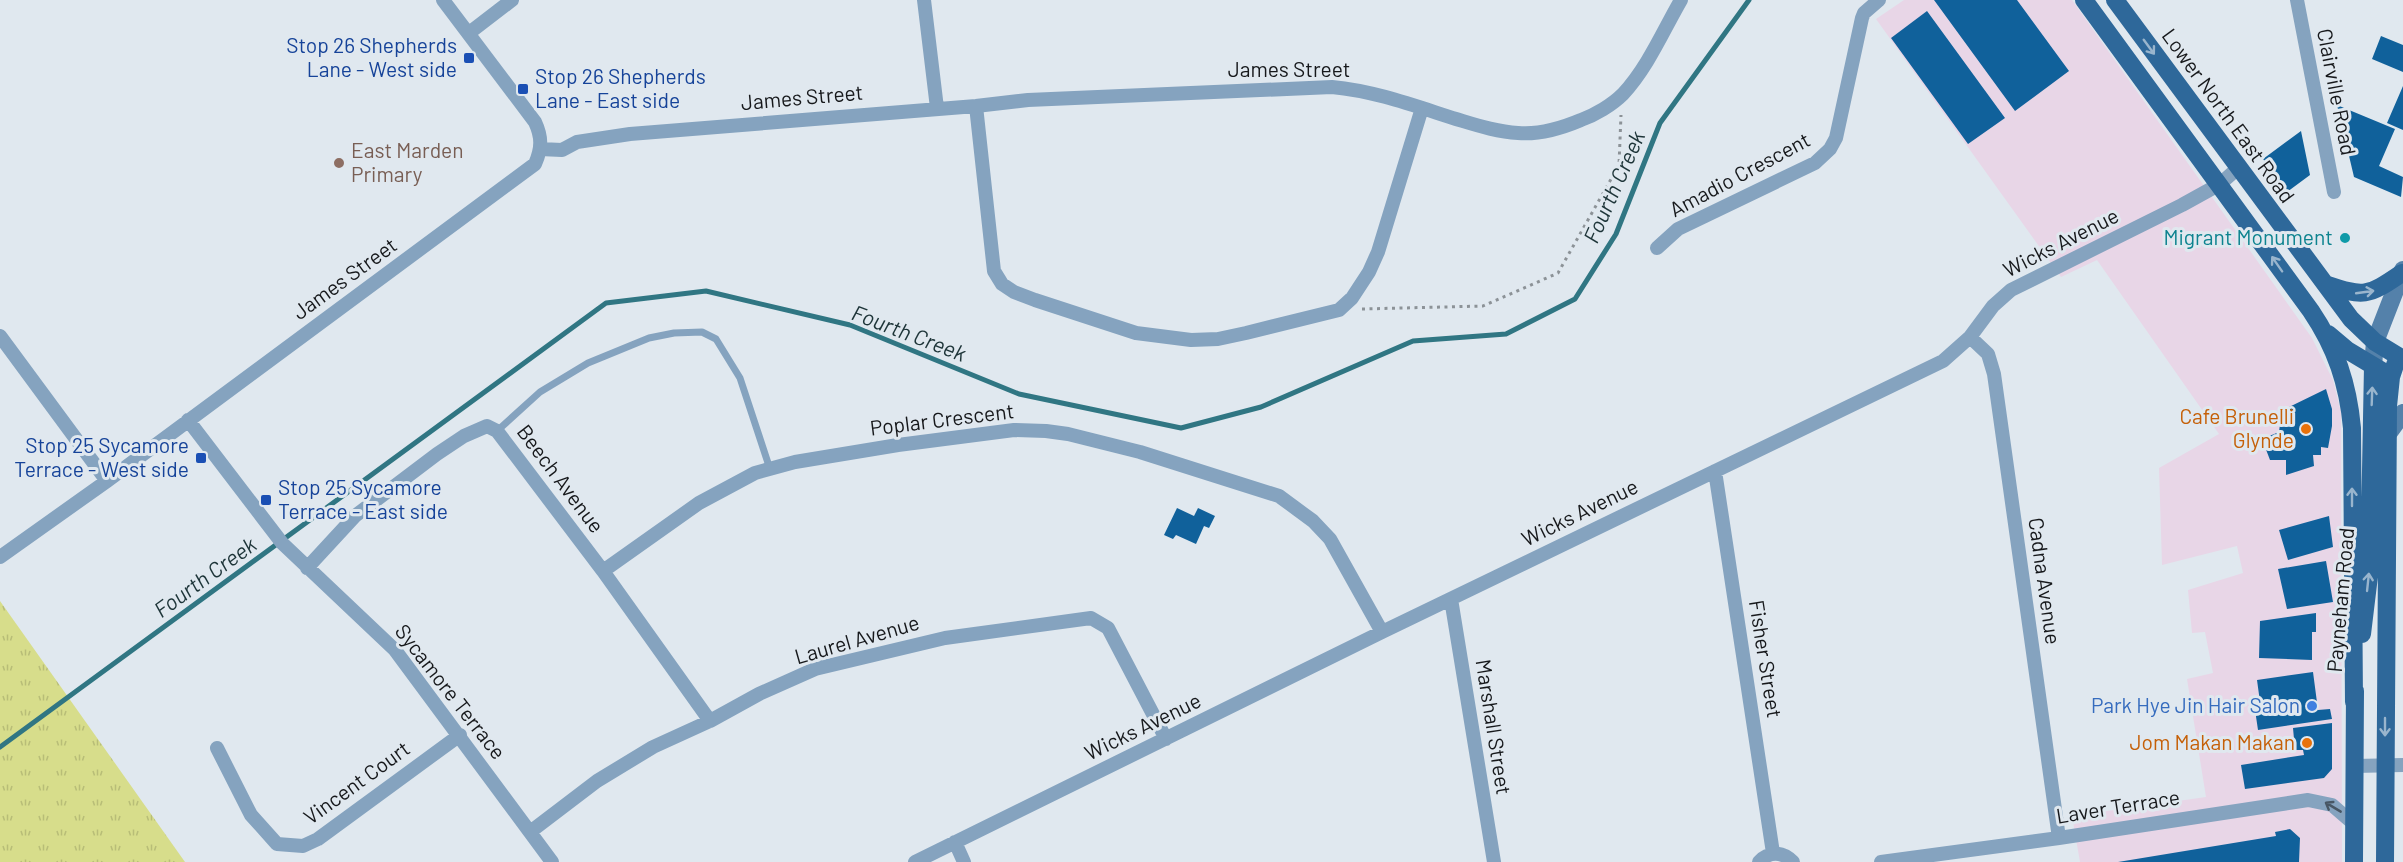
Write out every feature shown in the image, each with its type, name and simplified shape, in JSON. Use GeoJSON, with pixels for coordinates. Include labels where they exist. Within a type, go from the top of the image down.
{"type":"FeatureCollection","features":[{"type":"Feature","properties":{"kind":"main road"},"geometry":{"type":"LineString","coordinates":[[2084,0],[2325,331],[2336,342],[2397,380]]}},
{"type":"Feature","properties":{"kind":"main road","name":"Lower North East Road"},"geometry":{"type":"LineString","coordinates":[[2115,0],[2356,325],[2375,342],[2401,352]]}},
{"type":"Feature","properties":{"kind":"main road"},"geometry":{"type":"LineString","coordinates":[[2325,284],[2349,292],[2367,294],[2402,272]]}},
{"type":"Feature","properties":{"kind":"main road","name":"Payneham Road"},"geometry":{"type":"LineString","coordinates":[[2354,862],[2354,702],[2369,576],[2373,366],[2375,342],[2402,272]]}},
{"type":"Feature","properties":{"kind":"main road"},"geometry":{"type":"LineString","coordinates":[[2325,331],[2344,377],[2352,428],[2354,702]]}},
{"type":"Feature","properties":{"kind":"main road","name":"Payneham Road"},"geometry":{"type":"LineString","coordinates":[[2385,862],[2394,766],[2388,391],[2397,380],[2401,352]]}},
{"type":"Feature","properties":{"kind":"main road"},"geometry":{"type":"LineString","coordinates":[[2387,435],[2403,413]]}},
{"type":"Feature","properties":{"kind":"street"},"geometry":{"type":"LineString","coordinates":[[443,0],[535,122],[542,136],[540,149]]}},
{"type":"Feature","properties":{"kind":"street"},"geometry":{"type":"LineString","coordinates":[[469,33],[512,0]]}},
{"type":"Feature","properties":{"kind":"street"},"geometry":{"type":"LineString","coordinates":[[924,0],[937,108]]}},
{"type":"Feature","properties":{"kind":"street","name":"James Street"},"geometry":{"type":"LineString","coordinates":[[0,557],[107,481],[526,172],[535,164],[540,149],[562,150],[577,142],[630,134],[1028,100],[1332,87],[1354,89],[1490,129],[1520,134],[1564,127],[1603,109],[1622,95],[1642,69],[1681,0]]}},
{"type":"Feature","properties":{"kind":"street","name":"Amadio Crescent"},"geometry":{"type":"LineString","coordinates":[[1657,248],[1678,229],[1815,163],[1830,149],[1836,138],[1862,18],[1864,13],[1879,0]]}},
{"type":"Feature","properties":{"kind":"street","name":"Clairville Road"},"geometry":{"type":"LineString","coordinates":[[2297,0],[2334,192]]}},
{"type":"Feature","properties":{"kind":"street"},"geometry":{"type":"LineString","coordinates":[[976,106],[994,271],[1002,284],[1014,292],[1136,333],[1191,340],[1237,335],[1339,310],[1352,297],[1370,272],[1378,252],[1422,108]]}},
{"type":"Feature","properties":{"kind":"street","name":"Wicks Avenue"},"geometry":{"type":"LineString","coordinates":[[915,862],[1382,632],[1943,361],[1970,337],[1993,306],[2011,290],[2220,184],[2238,168]]}},
{"type":"Feature","properties":{"kind":"street"},"geometry":{"type":"LineString","coordinates":[[0,336],[107,481]]}},
{"type":"Feature","properties":{"kind":"street","name":"Cadna Avenue"},"geometry":{"type":"LineString","coordinates":[[1970,337],[1988,354],[1994,374],[2059,838]]}},
{"type":"Feature","properties":{"kind":"street","name":"Sycamore Terrace"},"geometry":{"type":"LineString","coordinates":[[188,420],[278,538],[395,650],[552,862]]}},
{"type":"Feature","properties":{"kind":"street","name":"Beech Avenue"},"geometry":{"type":"LineString","coordinates":[[307,568],[355,516],[437,454],[475,430],[487,426],[497,430],[603,571],[710,721]]}},
{"type":"Feature","properties":{"kind":"street","name":"Poplar Crescent"},"geometry":{"type":"LineString","coordinates":[[603,571],[699,503],[755,473],[795,462],[898,445],[1014,430],[1068,434],[1140,452],[1279,496],[1313,521],[1330,539],[1382,632]]}},
{"type":"Feature","properties":{"kind":"street","name":"Fisher Street"},"geometry":{"type":"LineString","coordinates":[[1715,471],[1773,854]]}},
{"type":"Feature","properties":{"kind":"street","name":"Marshall Street"},"geometry":{"type":"LineString","coordinates":[[1451,599],[1494,862]]}},
{"type":"Feature","properties":{"kind":"street","name":"Laurel Avenue"},"geometry":{"type":"LineString","coordinates":[[530,832],[597,781],[653,747],[710,721],[759,694],[815,669],[945,638],[1091,618],[1108,628],[1166,739]]}},
{"type":"Feature","properties":{"kind":"street","name":"Vincent Court"},"geometry":{"type":"LineString","coordinates":[[217,748],[251,815],[277,844],[303,846],[318,839],[460,735]]}},
{"type":"Feature","properties":{"kind":"street"},"geometry":{"type":"LineString","coordinates":[[2354,765],[2394,766]]}},
{"type":"Feature","properties":{"kind":"street","name":"Laver Terrace"},"geometry":{"type":"LineString","coordinates":[[1881,862],[2059,838],[2308,800],[2332,805],[2354,824]]}},
{"type":"Feature","properties":{"kind":"street"},"geometry":{"type":"LineString","coordinates":[[955,842],[964,862]]}},
{"type":"Feature","properties":{"kind":"street"},"geometry":{"type":"LineString","coordinates":[[1759,862],[1773,854],[1781,854],[1793,862]]}},
{"type":"Feature","properties":{"kind":"lane"},"geometry":{"type":"LineString","coordinates":[[497,430],[540,392],[588,363],[649,338],[674,333],[702,332],[716,339],[740,378],[770,469]]}},
{"type":"Feature","properties":{"kind":"path"},"geometry":{"type":"LineString","coordinates":[[1339,310],[1483,306],[1558,273],[1619,165],[1622,95]]}},
{"type":"Feature","properties":{"kind":"shaded area"},"geometry":{"type":"Polygon","coordinates":[[[1904,0],[2072,0],[2312,338],[2333,380],[2341,412],[2342,862],[2080,862],[2072,816],[2206,797],[2187,679],[2213,673],[2205,632],[2192,633],[2188,590],[2243,573],[2237,546],[2162,565],[2159,468],[2219,434],[2097,260],[2061,277],[1876,19],[1904,0]]]}},
{"type":"Feature","properties":{"kind":"green space"},"geometry":{"type":"Polygon","coordinates":[[[0,601],[185,862],[0,862],[0,601]]]}},
{"type":"Feature","properties":{"kind":"building"},"geometry":{"type":"Polygon","coordinates":[[[1934,0],[2017,0],[2069,71],[2015,111],[1934,0]]]}},
{"type":"Feature","properties":{"kind":"building"},"geometry":{"type":"Polygon","coordinates":[[[1927,11],[2005,118],[1968,144],[1891,38],[1927,11]]]}},
{"type":"Feature","properties":{"kind":"building"},"geometry":{"type":"Polygon","coordinates":[[[2381,36],[2403,45],[2403,72],[2372,59],[2381,36]]]}},
{"type":"Feature","properties":{"kind":"building"},"geometry":{"type":"Polygon","coordinates":[[[2403,86],[2403,130],[2387,123],[2403,86]]]}},
{"type":"Feature","properties":{"kind":"building"},"geometry":{"type":"Polygon","coordinates":[[[2337,105],[2395,129],[2379,166],[2403,177],[2401,197],[2354,177],[2337,105]]]}},
{"type":"Feature","properties":{"kind":"building"},"geometry":{"type":"Polygon","coordinates":[[[2301,131],[2310,175],[2287,192],[2263,159],[2301,131]]]}},
{"type":"Feature","properties":{"kind":"building","name":"Cafe Brunelli Glynde"},"geometry":{"type":"Polygon","coordinates":[[[2326,389],[2332,409],[2328,448],[2321,447],[2321,455],[2313,455],[2314,466],[2286,475],[2286,460],[2270,460],[2262,439],[2279,432],[2280,424],[2276,424],[2273,415],[2326,389]]]}},
{"type":"Feature","properties":{"kind":"building"},"geometry":{"type":"Polygon","coordinates":[[[1177,508],[1194,516],[1198,508],[1215,516],[1209,528],[1204,526],[1196,544],[1176,535],[1173,539],[1164,535],[1177,508]]]}},
{"type":"Feature","properties":{"kind":"building"},"geometry":{"type":"Polygon","coordinates":[[[2329,516],[2333,547],[2288,560],[2279,530],[2329,516]]]}},
{"type":"Feature","properties":{"kind":"building"},"geometry":{"type":"Polygon","coordinates":[[[2326,561],[2333,602],[2287,609],[2278,569],[2326,561]]]}},
{"type":"Feature","properties":{"kind":"building"},"geometry":{"type":"Polygon","coordinates":[[[2316,613],[2316,632],[2312,632],[2312,660],[2259,658],[2260,621],[2316,613]]]}},
{"type":"Feature","properties":{"kind":"building"},"geometry":{"type":"Polygon","coordinates":[[[2313,672],[2318,710],[2330,709],[2332,719],[2258,730],[2254,703],[2260,702],[2257,680],[2313,672]]]}},
{"type":"Feature","properties":{"kind":"building"},"geometry":{"type":"Polygon","coordinates":[[[2332,723],[2332,769],[2324,778],[2245,789],[2241,765],[2304,755],[2303,750],[2295,750],[2293,728],[2332,723]]]}},
{"type":"Feature","properties":{"kind":"building"},"geometry":{"type":"Polygon","coordinates":[[[2290,829],[2300,838],[2299,862],[2118,862],[2276,836],[2275,832],[2290,829]]]}},
{"type":"Feature","properties":{"kind":"waterway","name":"Fourth Creek"},"geometry":{"type":"LineString","coordinates":[[0,747],[606,303],[706,291],[850,325],[1019,394],[1181,428],[1261,407],[1413,341],[1506,334],[1575,299],[1616,234],[1660,123],[1749,0]]}},
{"type":"Feature","properties":{"kind":"place","name":"Stop 26 Shepherds Lane - West side"},"geometry":{"type":"Point","coordinates":[469,58]}},
{"type":"Feature","properties":{"kind":"place","name":"Stop 26 Shepherds Lane - East side"},"geometry":{"type":"Point","coordinates":[523,89]}},
{"type":"Feature","properties":{"kind":"place","name":"East Marden Primary"},"geometry":{"type":"Point","coordinates":[339,163]}},
{"type":"Feature","properties":{"kind":"place","name":"Migrant Monument"},"geometry":{"type":"Point","coordinates":[2345,238]}},
{"type":"Feature","properties":{"kind":"place","name":"Cafe Brunelli Glynde"},"geometry":{"type":"Point","coordinates":[2306,429]}},
{"type":"Feature","properties":{"kind":"place","name":"Stop 25 Sycamore Terrace - West side"},"geometry":{"type":"Point","coordinates":[201,458]}},
{"type":"Feature","properties":{"kind":"place","name":"Stop 25 Sycamore Terrace - East side"},"geometry":{"type":"Point","coordinates":[266,500]}},
{"type":"Feature","properties":{"kind":"place","name":"Park Hye Jin Hair Salon"},"geometry":{"type":"Point","coordinates":[2312,706]}},
{"type":"Feature","properties":{"kind":"place","name":"Jom Makan Makan"},"geometry":{"type":"Point","coordinates":[2307,743]}}]}
